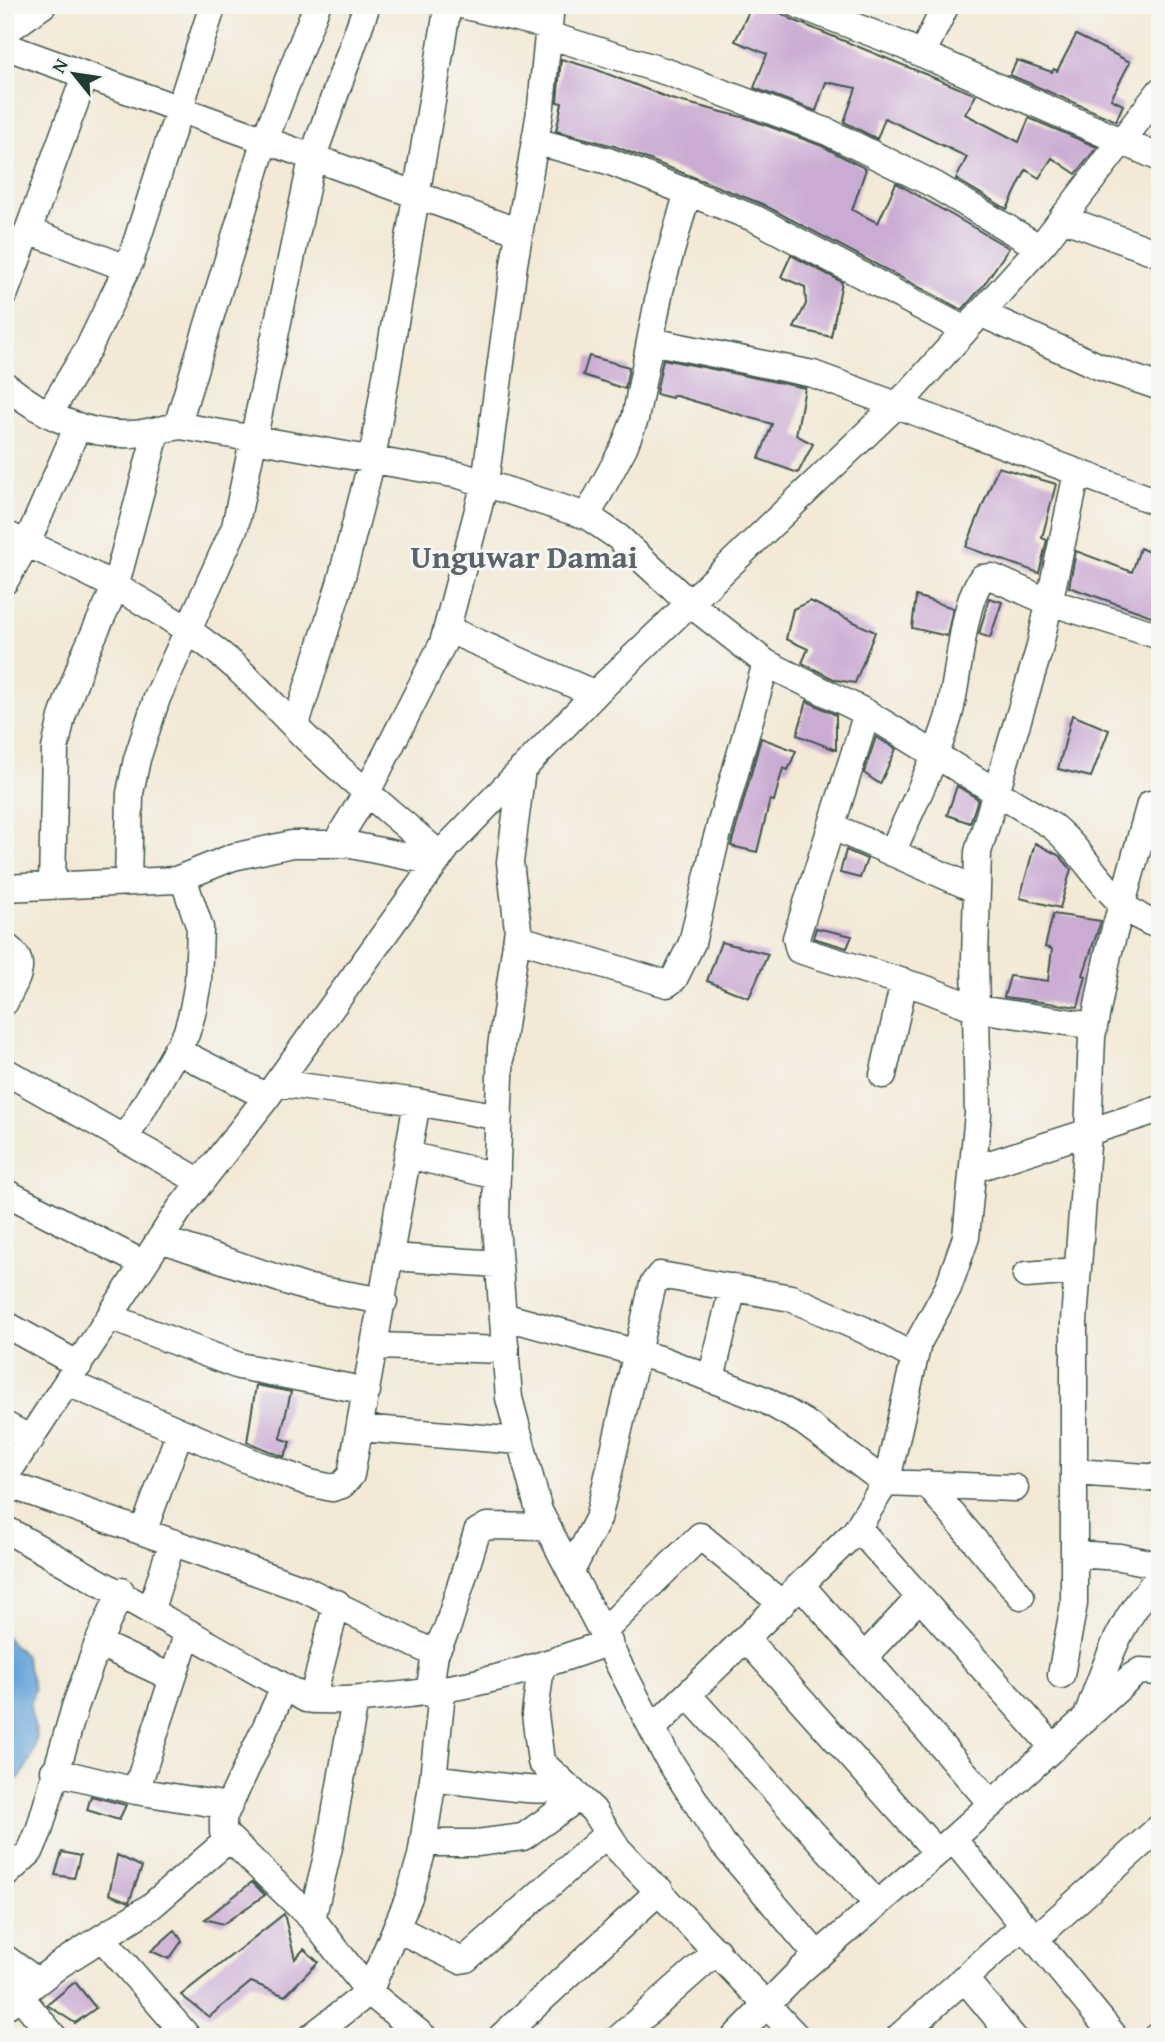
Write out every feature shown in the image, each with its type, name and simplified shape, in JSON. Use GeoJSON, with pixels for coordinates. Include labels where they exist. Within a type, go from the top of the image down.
{"type":"FeatureCollection","features":[{"type":"Feature","properties":{"kind":"street"},"geometry":{"type":"LineString","coordinates":[[5,32],[43,5]]}},
{"type":"Feature","properties":{"kind":"street"},"geometry":{"type":"LineString","coordinates":[[49,414],[89,346],[127,268],[213,5]]}},
{"type":"Feature","properties":{"kind":"street"},"geometry":{"type":"LineString","coordinates":[[52,885],[55,749],[59,727],[83,658],[115,588],[264,142],[317,5]]}},
{"type":"Feature","properties":{"kind":"street"},"geometry":{"type":"LineString","coordinates":[[128,882],[130,793],[137,758],[158,698],[235,527],[312,159],[367,5]]}},
{"type":"Feature","properties":{"kind":"street"},"geometry":{"type":"LineString","coordinates":[[295,727],[346,563],[372,460],[448,5]]}},
{"type":"Feature","properties":{"kind":"street"},"geometry":{"type":"LineString","coordinates":[[462,5],[549,22],[667,72],[828,132],[935,185],[1039,247]]}},
{"type":"Feature","properties":{"kind":"street"},"geometry":{"type":"LineString","coordinates":[[799,5],[830,11],[1120,143],[1160,158]]}},
{"type":"Feature","properties":{"kind":"street"},"geometry":{"type":"LineString","coordinates":[[922,54],[946,5]]}},
{"type":"Feature","properties":{"kind":"street"},"geometry":{"type":"LineString","coordinates":[[335,844],[367,792],[429,675],[447,629],[485,483],[519,232],[535,141],[549,22]]}},
{"type":"Feature","properties":{"kind":"street"},"geometry":{"type":"LineString","coordinates":[[5,46],[264,142],[519,232]]}},
{"type":"Feature","properties":{"kind":"street"},"geometry":{"type":"LineString","coordinates":[[5,293],[85,76]]}},
{"type":"Feature","properties":{"kind":"street"},"geometry":{"type":"LineString","coordinates":[[5,1477],[160,1238],[272,1090],[437,859],[595,694],[688,602],[895,406],[1039,247],[1160,91]]}},
{"type":"Feature","properties":{"kind":"street"},"geometry":{"type":"LineString","coordinates":[[535,141],[608,161],[688,191],[756,219],[972,322],[1160,387]]}},
{"type":"Feature","properties":{"kind":"street"},"geometry":{"type":"LineString","coordinates":[[587,516],[635,419],[660,290],[688,191]]}},
{"type":"Feature","properties":{"kind":"street"},"geometry":{"type":"LineString","coordinates":[[1062,218],[1160,254]]}},
{"type":"Feature","properties":{"kind":"street"},"geometry":{"type":"LineString","coordinates":[[29,231],[127,268]]}},
{"type":"Feature","properties":{"kind":"street"},"geometry":{"type":"LineString","coordinates":[[651,341],[767,362],[813,374],[1160,503]]}},
{"type":"Feature","properties":{"kind":"street"},"geometry":{"type":"LineString","coordinates":[[5,386],[49,414],[78,426],[118,434],[167,428],[255,439],[485,483],[587,516],[618,537],[688,602],[766,663],[867,713],[1064,835],[1102,886],[1142,918],[1160,926]]}},
{"type":"Feature","properties":{"kind":"street"},"geometry":{"type":"LineString","coordinates":[[5,581],[16,538],[78,426]]}},
{"type":"Feature","properties":{"kind":"street"},"geometry":{"type":"LineString","coordinates":[[653,1728],[747,1640],[858,1528],[886,1483],[918,1343],[948,1288],[965,1237],[978,1114],[975,889],[978,852],[1038,650],[1077,473]]}},
{"type":"Feature","properties":{"kind":"street"},"geometry":{"type":"LineString","coordinates":[[16,538],[60,557],[189,632],[262,690],[295,727],[437,859]]}},
{"type":"Feature","properties":{"kind":"street"},"geometry":{"type":"LineString","coordinates":[[892,853],[948,719],[966,624],[982,578],[992,577],[1049,602],[1160,636]]}},
{"type":"Feature","properties":{"kind":"street"},"geometry":{"type":"LineString","coordinates":[[447,629],[595,694]]}},
{"type":"Feature","properties":{"kind":"street"},"geometry":{"type":"LineString","coordinates":[[517,938],[667,984],[674,979],[692,943],[715,844],[766,663]]}},
{"type":"Feature","properties":{"kind":"street"},"geometry":{"type":"LineString","coordinates":[[867,713],[795,946],[804,954],[904,982],[978,1009],[1094,1026]]}},
{"type":"Feature","properties":{"kind":"street"},"geometry":{"type":"LineString","coordinates":[[522,769],[510,862],[517,938],[501,1046],[497,1176],[499,1264],[509,1398],[539,1511],[653,1728],[701,1812],[723,1844],[818,1956]]}},
{"type":"Feature","properties":{"kind":"street"},"geometry":{"type":"LineString","coordinates":[[1061,1675],[1070,1635],[1074,1555],[1072,1373],[1076,1271],[1094,1026],[1122,903],[1133,874],[1150,804]]}},
{"type":"Feature","properties":{"kind":"street"},"geometry":{"type":"LineString","coordinates":[[831,826],[975,889]]}},
{"type":"Feature","properties":{"kind":"street"},"geometry":{"type":"LineString","coordinates":[[5,888],[183,878],[233,857],[292,844],[335,844],[437,859]]}},
{"type":"Feature","properties":{"kind":"street"},"geometry":{"type":"LineString","coordinates":[[125,1139],[186,1034],[198,982],[198,917],[183,878]]}},
{"type":"Feature","properties":{"kind":"street"},"geometry":{"type":"LineString","coordinates":[[5,946],[19,957],[21,966],[5,1002]]}},
{"type":"Feature","properties":{"kind":"street"},"geometry":{"type":"LineString","coordinates":[[883,1075],[904,982]]}},
{"type":"Feature","properties":{"kind":"street"},"geometry":{"type":"LineString","coordinates":[[176,1050],[272,1090],[417,1102],[499,1117]]}},
{"type":"Feature","properties":{"kind":"street"},"geometry":{"type":"LineString","coordinates":[[5,1071],[201,1182]]}},
{"type":"Feature","properties":{"kind":"street"},"geometry":{"type":"LineString","coordinates":[[5,1324],[73,1374],[180,1431],[257,1464],[332,1488],[342,1485],[351,1475],[384,1301],[417,1102]]}},
{"type":"Feature","properties":{"kind":"street"},"geometry":{"type":"LineString","coordinates":[[974,1169],[1160,1109]]}},
{"type":"Feature","properties":{"kind":"street"},"geometry":{"type":"LineString","coordinates":[[408,1155],[497,1176]]}},
{"type":"Feature","properties":{"kind":"street"},"geometry":{"type":"LineString","coordinates":[[5,1192],[144,1264]]}},
{"type":"Feature","properties":{"kind":"street"},"geometry":{"type":"LineString","coordinates":[[160,1238],[304,1287],[384,1301]]}},
{"type":"Feature","properties":{"kind":"street"},"geometry":{"type":"LineString","coordinates":[[391,1257],[499,1264]]}},
{"type":"Feature","properties":{"kind":"street"},"geometry":{"type":"LineString","coordinates":[[1026,1275],[1076,1271]]}},
{"type":"Feature","properties":{"kind":"street"},"geometry":{"type":"LineString","coordinates":[[571,1571],[598,1518],[653,1283],[660,1275],[791,1298],[812,1305],[914,1357]]}},
{"type":"Feature","properties":{"kind":"street"},"geometry":{"type":"LineString","coordinates":[[711,1379],[733,1287]]}},
{"type":"Feature","properties":{"kind":"street"},"geometry":{"type":"LineString","coordinates":[[503,1316],[638,1353],[765,1400],[804,1422],[886,1483],[1015,1488]]}},
{"type":"Feature","properties":{"kind":"street"},"geometry":{"type":"LineString","coordinates":[[110,1317],[239,1366],[367,1391]]}},
{"type":"Feature","properties":{"kind":"street"},"geometry":{"type":"LineString","coordinates":[[375,1346],[506,1350]]}},
{"type":"Feature","properties":{"kind":"street"},"geometry":{"type":"LineString","coordinates":[[5,1425],[31,1439]]}},
{"type":"Feature","properties":{"kind":"street"},"geometry":{"type":"LineString","coordinates":[[360,1427],[520,1441]]}},
{"type":"Feature","properties":{"kind":"street"},"geometry":{"type":"LineString","coordinates":[[143,1532],[180,1431]]}},
{"type":"Feature","properties":{"kind":"street"},"geometry":{"type":"LineString","coordinates":[[1075,1472],[1160,1478]]}},
{"type":"Feature","properties":{"kind":"street"},"geometry":{"type":"LineString","coordinates":[[5,1483],[337,1603],[435,1654]]}},
{"type":"Feature","properties":{"kind":"street"},"geometry":{"type":"LineString","coordinates":[[927,1484],[1021,1596]]}},
{"type":"Feature","properties":{"kind":"street"},"geometry":{"type":"LineString","coordinates":[[311,2037],[369,1992],[409,1897],[423,1843],[433,1779],[435,1654],[448,1626],[474,1538],[480,1527],[547,1527]]}},
{"type":"Feature","properties":{"kind":"street"},"geometry":{"type":"LineString","coordinates":[[858,1528],[1054,1748]]}},
{"type":"Feature","properties":{"kind":"street"},"geometry":{"type":"LineString","coordinates":[[5,1529],[121,1591],[284,1688],[312,1700],[355,1700],[435,1693],[541,1666],[606,1637],[700,1536],[782,1605]]}},
{"type":"Feature","properties":{"kind":"street"},"geometry":{"type":"LineString","coordinates":[[151,1609],[172,1542]]}},
{"type":"Feature","properties":{"kind":"street"},"geometry":{"type":"LineString","coordinates":[[1074,1555],[1120,1557],[1160,1565]]}},
{"type":"Feature","properties":{"kind":"street"},"geometry":{"type":"LineString","coordinates":[[1087,1718],[1113,1645],[1139,1598],[1160,1577]]}},
{"type":"Feature","properties":{"kind":"street"},"geometry":{"type":"LineString","coordinates":[[801,1586],[992,1804]]}},
{"type":"Feature","properties":{"kind":"street"},"geometry":{"type":"LineString","coordinates":[[5,1875],[30,1853],[54,1772],[98,1643],[121,1591]]}},
{"type":"Feature","properties":{"kind":"street"},"geometry":{"type":"LineString","coordinates":[[864,1657],[920,1597]]}},
{"type":"Feature","properties":{"kind":"street"},"geometry":{"type":"LineString","coordinates":[[312,1700],[337,1603]]}},
{"type":"Feature","properties":{"kind":"street"},"geometry":{"type":"LineString","coordinates":[[136,1791],[188,1632]]}},
{"type":"Feature","properties":{"kind":"street"},"geometry":{"type":"LineString","coordinates":[[1070,1635],[1113,1645]]}},
{"type":"Feature","properties":{"kind":"street"},"geometry":{"type":"LineString","coordinates":[[747,1640],[1029,1932],[1115,2037]]}},
{"type":"Feature","properties":{"kind":"street"},"geometry":{"type":"LineString","coordinates":[[98,1643],[173,1678]]}},
{"type":"Feature","properties":{"kind":"street"},"geometry":{"type":"LineString","coordinates":[[541,1666],[535,1714],[541,1762],[593,1810],[607,1834],[796,2037]]}},
{"type":"Feature","properties":{"kind":"street"},"geometry":{"type":"LineString","coordinates":[[735,2037],[818,1956],[1140,1671],[1160,1672]]}},
{"type":"Feature","properties":{"kind":"street"},"geometry":{"type":"LineString","coordinates":[[284,1688],[221,1828],[229,1839],[312,1919],[369,1992],[424,2037]]}},
{"type":"Feature","properties":{"kind":"street"},"geometry":{"type":"LineString","coordinates":[[689,1696],[877,1904]]}},
{"type":"Feature","properties":{"kind":"street"},"geometry":{"type":"LineString","coordinates":[[312,1919],[330,1843],[355,1700]]}},
{"type":"Feature","properties":{"kind":"street"},"geometry":{"type":"LineString","coordinates":[[54,1772],[136,1791],[229,1806]]}},
{"type":"Feature","properties":{"kind":"street"},"geometry":{"type":"LineString","coordinates":[[433,1779],[573,1793]]}},
{"type":"Feature","properties":{"kind":"street"},"geometry":{"type":"LineString","coordinates":[[423,1843],[477,1843],[523,1837],[573,1793]]}},
{"type":"Feature","properties":{"kind":"street"},"geometry":{"type":"LineString","coordinates":[[899,2037],[964,1978],[1029,1932],[1160,1827]]}},
{"type":"Feature","properties":{"kind":"street"},"geometry":{"type":"LineString","coordinates":[[396,1928],[460,1960],[467,1959],[607,1834]]}},
{"type":"Feature","properties":{"kind":"street"},"geometry":{"type":"LineString","coordinates":[[21,1995],[150,1908],[229,1839]]}},
{"type":"Feature","properties":{"kind":"street"},"geometry":{"type":"LineString","coordinates":[[501,2037],[660,1890]]}},
{"type":"Feature","properties":{"kind":"street"},"geometry":{"type":"LineString","coordinates":[[102,1938],[188,2037]]}},
{"type":"Feature","properties":{"kind":"street"},"geometry":{"type":"LineString","coordinates":[[620,2037],[717,1951]]}},
{"type":"Feature","properties":{"kind":"street"},"geometry":{"type":"LineString","coordinates":[[5,1958],[21,1995],[54,2037]]}},
{"type":"Feature","properties":{"kind":"street"},"geometry":{"type":"LineString","coordinates":[[964,1978],[1013,2037]]}},
{"type":"Feature","properties":{"kind":"water"},"geometry":{"type":"Polygon","coordinates":[[[5,1636],[25,1656],[34,1689],[30,1708],[37,1736],[33,1754],[21,1776],[5,1788],[5,1636]]]}},
{"type":"Feature","properties":{"kind":"building"},"geometry":{"type":"Polygon","coordinates":[[[752,5],[767,5],[793,20],[976,95],[965,114],[1019,142],[1029,118],[1097,147],[1076,174],[1052,158],[1039,178],[1026,170],[1007,209],[956,179],[967,157],[885,118],[877,139],[844,122],[856,88],[826,82],[816,111],[754,88],[767,54],[735,41],[752,5]]]}},
{"type":"Feature","properties":{"kind":"building"},"geometry":{"type":"Polygon","coordinates":[[[1076,35],[1130,62],[1111,99],[1123,105],[1116,121],[1010,75],[1017,60],[1052,72],[1054,69],[1057,71],[1076,35]]]}},
{"type":"Feature","properties":{"kind":"building"},"geometry":{"type":"Polygon","coordinates":[[[561,59],[595,69],[671,99],[746,118],[822,146],[866,169],[852,210],[878,223],[896,183],[1009,248],[983,286],[962,310],[762,204],[614,146],[556,131],[562,103],[557,102],[561,59]]]}},
{"type":"Feature","properties":{"kind":"building"},"geometry":{"type":"Polygon","coordinates":[[[791,255],[842,282],[831,337],[794,328],[806,304],[805,287],[781,277],[791,255]]]}},
{"type":"Feature","properties":{"kind":"building"},"geometry":{"type":"Polygon","coordinates":[[[589,356],[629,367],[625,389],[583,375],[589,356]]]}},
{"type":"Feature","properties":{"kind":"building"},"geometry":{"type":"Polygon","coordinates":[[[663,359],[805,388],[796,435],[813,444],[798,473],[759,459],[772,424],[673,395],[672,398],[656,394],[663,359]]]}},
{"type":"Feature","properties":{"kind":"building"},"geometry":{"type":"Polygon","coordinates":[[[998,467],[1056,484],[1042,538],[1047,540],[1039,573],[966,547],[998,467]]]}},
{"type":"Feature","properties":{"kind":"building"},"geometry":{"type":"Polygon","coordinates":[[[1140,548],[1160,557],[1160,619],[1069,587],[1076,551],[1132,572],[1140,548]]]}},
{"type":"Feature","properties":{"kind":"building"},"geometry":{"type":"Polygon","coordinates":[[[916,596],[953,608],[947,636],[912,628],[916,596]]]}},
{"type":"Feature","properties":{"kind":"building"},"geometry":{"type":"Polygon","coordinates":[[[989,598],[1002,602],[990,638],[979,634],[989,598]]]}},
{"type":"Feature","properties":{"kind":"building"},"geometry":{"type":"Polygon","coordinates":[[[810,601],[875,632],[855,683],[836,680],[802,663],[808,649],[786,639],[793,609],[810,601]]]}},
{"type":"Feature","properties":{"kind":"building"},"geometry":{"type":"Polygon","coordinates":[[[807,701],[836,715],[836,750],[797,735],[807,701]]]}},
{"type":"Feature","properties":{"kind":"building"},"geometry":{"type":"Polygon","coordinates":[[[1072,715],[1109,730],[1091,777],[1058,769],[1072,715]]]}},
{"type":"Feature","properties":{"kind":"building"},"geometry":{"type":"Polygon","coordinates":[[[876,737],[896,749],[880,784],[864,773],[876,737]]]}},
{"type":"Feature","properties":{"kind":"building"},"geometry":{"type":"Polygon","coordinates":[[[761,738],[796,751],[788,770],[783,768],[774,801],[770,800],[757,852],[731,846],[761,738]]]}},
{"type":"Feature","properties":{"kind":"building"},"geometry":{"type":"Polygon","coordinates":[[[957,786],[978,799],[970,823],[947,815],[957,786]]]}},
{"type":"Feature","properties":{"kind":"building"},"geometry":{"type":"Polygon","coordinates":[[[1035,843],[1060,856],[1071,869],[1060,908],[1020,898],[1035,843]]]}},
{"type":"Feature","properties":{"kind":"building"},"geometry":{"type":"Polygon","coordinates":[[[846,850],[867,859],[860,878],[840,873],[846,850]]]}},
{"type":"Feature","properties":{"kind":"building"},"geometry":{"type":"Polygon","coordinates":[[[1053,914],[1101,921],[1083,975],[1086,976],[1078,1007],[1004,997],[1010,976],[1048,981],[1052,949],[1045,947],[1053,914]]]}},
{"type":"Feature","properties":{"kind":"building"},"geometry":{"type":"Polygon","coordinates":[[[816,928],[852,936],[847,948],[813,938],[816,928]]]}},
{"type":"Feature","properties":{"kind":"building"},"geometry":{"type":"Polygon","coordinates":[[[721,942],[768,954],[749,998],[707,981],[721,942]]]}},
{"type":"Feature","properties":{"kind":"building"},"geometry":{"type":"Polygon","coordinates":[[[256,1385],[291,1392],[280,1438],[291,1442],[284,1457],[247,1442],[256,1385]]]}},
{"type":"Feature","properties":{"kind":"building"},"geometry":{"type":"Polygon","coordinates":[[[91,1796],[126,1805],[119,1820],[87,1810],[91,1796]]]}},
{"type":"Feature","properties":{"kind":"building"},"geometry":{"type":"Polygon","coordinates":[[[62,1852],[80,1856],[74,1878],[55,1875],[62,1852]]]}},
{"type":"Feature","properties":{"kind":"building"},"geometry":{"type":"Polygon","coordinates":[[[117,1855],[142,1867],[129,1902],[109,1894],[117,1855]]]}},
{"type":"Feature","properties":{"kind":"building"},"geometry":{"type":"Polygon","coordinates":[[[252,1882],[265,1895],[223,1924],[205,1919],[252,1882]]]}},
{"type":"Feature","properties":{"kind":"building"},"geometry":{"type":"Polygon","coordinates":[[[284,1914],[295,1959],[304,1949],[318,1962],[285,1996],[251,1982],[209,2017],[181,1995],[284,1914]]]}},
{"type":"Feature","properties":{"kind":"building"},"geometry":{"type":"Polygon","coordinates":[[[175,1930],[182,1941],[169,1959],[151,1951],[175,1930]]]}},
{"type":"Feature","properties":{"kind":"building"},"geometry":{"type":"Polygon","coordinates":[[[75,1982],[96,2008],[75,2023],[47,2005],[75,1982]]]}},
{"type":"Feature","properties":{"kind":"district","name":"Unguwar Damai"},"geometry":{"type":"Point","coordinates":[524,556]}}]}
